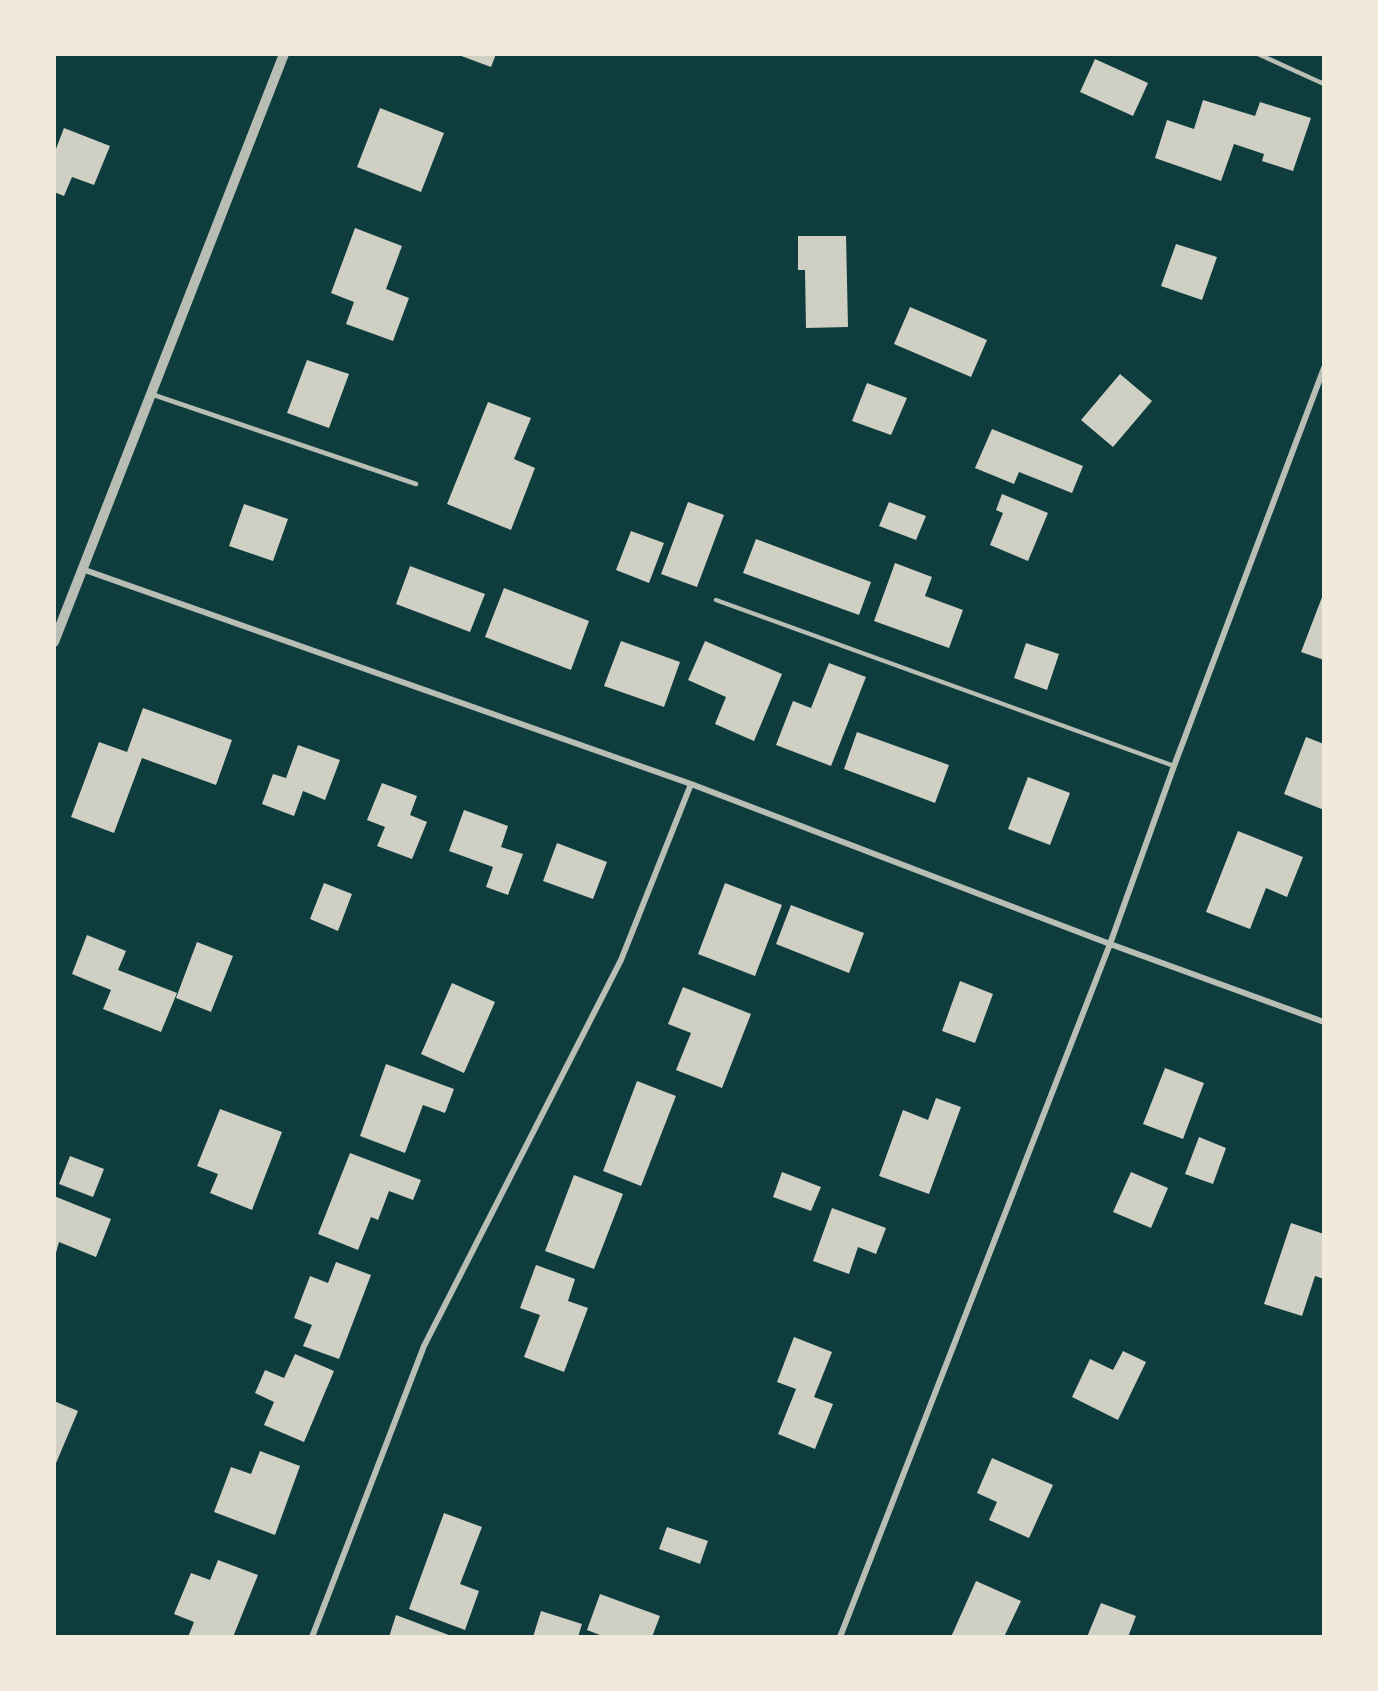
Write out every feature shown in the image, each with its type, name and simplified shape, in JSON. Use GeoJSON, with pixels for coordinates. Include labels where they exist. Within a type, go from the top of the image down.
{"type":"FeatureCollection","features":[{"type":"Feature","properties":{"kind":"street"},"geometry":{"type":"LineString","coordinates":[[54,642],[284,54]]}},
{"type":"Feature","properties":{"kind":"street"},"geometry":{"type":"LineString","coordinates":[[840,1637],[1110,944],[1174,766],[1324,368]]}},
{"type":"Feature","properties":{"kind":"street"},"geometry":{"type":"LineString","coordinates":[[82,569],[691,784],[1110,944],[1324,1022]]}},
{"type":"Feature","properties":{"kind":"street"},"geometry":{"type":"LineString","coordinates":[[312,1637],[424,1346],[621,960],[691,784]]}},
{"type":"Feature","properties":{"kind":"lane"},"geometry":{"type":"LineString","coordinates":[[1258,54],[1324,84]]}},
{"type":"Feature","properties":{"kind":"lane"},"geometry":{"type":"LineString","coordinates":[[151,394],[416,484]]}},
{"type":"Feature","properties":{"kind":"lane"},"geometry":{"type":"LineString","coordinates":[[716,600],[1174,766]]}},
{"type":"Feature","properties":{"kind":"building"},"geometry":{"type":"Polygon","coordinates":[[[456,54],[496,54],[491,67],[456,54]]]}},
{"type":"Feature","properties":{"kind":"building"},"geometry":{"type":"Polygon","coordinates":[[[1095,59],[1148,83],[1133,116],[1080,92],[1095,59]]]}},
{"type":"Feature","properties":{"kind":"building"},"geometry":{"type":"Polygon","coordinates":[[[1203,100],[1255,116],[1260,102],[1311,118],[1293,171],[1262,161],[1264,154],[1234,144],[1221,181],[1155,158],[1167,120],[1194,129],[1203,100]]]}},
{"type":"Feature","properties":{"kind":"building"},"geometry":{"type":"Polygon","coordinates":[[[380,108],[444,133],[421,192],[357,167],[380,108]]]}},
{"type":"Feature","properties":{"kind":"building"},"geometry":{"type":"Polygon","coordinates":[[[64,128],[110,146],[94,185],[72,177],[64,196],[54,192],[54,154],[64,128]]]}},
{"type":"Feature","properties":{"kind":"building"},"geometry":{"type":"Polygon","coordinates":[[[355,228],[402,246],[386,289],[409,298],[393,341],[346,324],[354,302],[331,293],[355,228]]]}},
{"type":"Feature","properties":{"kind":"building"},"geometry":{"type":"Polygon","coordinates":[[[798,236],[846,236],[848,327],[806,328],[805,270],[798,270],[798,236]]]}},
{"type":"Feature","properties":{"kind":"building"},"geometry":{"type":"Polygon","coordinates":[[[1176,244],[1217,257],[1202,300],[1161,286],[1176,244]]]}},
{"type":"Feature","properties":{"kind":"building"},"geometry":{"type":"Polygon","coordinates":[[[910,307],[987,340],[971,377],[894,344],[910,307]]]}},
{"type":"Feature","properties":{"kind":"building"},"geometry":{"type":"Polygon","coordinates":[[[307,360],[349,374],[329,428],[287,413],[307,360]]]}},
{"type":"Feature","properties":{"kind":"building"},"geometry":{"type":"Polygon","coordinates":[[[1120,374],[1152,401],[1113,447],[1081,420],[1120,374]]]}},
{"type":"Feature","properties":{"kind":"building"},"geometry":{"type":"Polygon","coordinates":[[[867,383],[907,398],[891,435],[852,421],[867,383]]]}},
{"type":"Feature","properties":{"kind":"building"},"geometry":{"type":"Polygon","coordinates":[[[488,402],[531,418],[514,459],[535,468],[511,530],[447,504],[488,402]]]}},
{"type":"Feature","properties":{"kind":"building"},"geometry":{"type":"Polygon","coordinates":[[[992,429],[1083,466],[1072,493],[1019,472],[1014,484],[975,468],[992,429]]]}},
{"type":"Feature","properties":{"kind":"building"},"geometry":{"type":"Polygon","coordinates":[[[1002,494],[1048,513],[1028,561],[990,545],[1003,513],[996,510],[1002,494]]]}},
{"type":"Feature","properties":{"kind":"building"},"geometry":{"type":"Polygon","coordinates":[[[688,502],[724,515],[697,587],[661,574],[688,502]]]}},
{"type":"Feature","properties":{"kind":"building"},"geometry":{"type":"Polygon","coordinates":[[[889,502],[926,516],[916,540],[879,526],[889,502]]]}},
{"type":"Feature","properties":{"kind":"building"},"geometry":{"type":"Polygon","coordinates":[[[244,504],[288,519],[273,561],[229,546],[244,504]]]}},
{"type":"Feature","properties":{"kind":"building"},"geometry":{"type":"Polygon","coordinates":[[[631,531],[664,543],[649,583],[616,570],[631,531]]]}},
{"type":"Feature","properties":{"kind":"building"},"geometry":{"type":"Polygon","coordinates":[[[756,539],[871,582],[859,615],[743,573],[756,539]]]}},
{"type":"Feature","properties":{"kind":"building"},"geometry":{"type":"Polygon","coordinates":[[[895,563],[932,577],[925,596],[963,610],[949,648],[874,621],[895,563]]]}},
{"type":"Feature","properties":{"kind":"building"},"geometry":{"type":"Polygon","coordinates":[[[410,566],[485,594],[470,632],[396,604],[410,566]]]}},
{"type":"Feature","properties":{"kind":"building"},"geometry":{"type":"Polygon","coordinates":[[[504,588],[589,621],[571,670],[485,637],[504,588]]]}},
{"type":"Feature","properties":{"kind":"building"},"geometry":{"type":"Polygon","coordinates":[[[1324,592],[1324,660],[1301,652],[1324,592]]]}},
{"type":"Feature","properties":{"kind":"building"},"geometry":{"type":"Polygon","coordinates":[[[621,641],[680,662],[664,707],[604,686],[621,641]]]}},
{"type":"Feature","properties":{"kind":"building"},"geometry":{"type":"Polygon","coordinates":[[[705,641],[782,674],[754,741],[715,724],[726,697],[688,680],[705,641]]]}},
{"type":"Feature","properties":{"kind":"building"},"geometry":{"type":"Polygon","coordinates":[[[1026,643],[1059,654],[1047,690],[1014,678],[1026,643]]]}},
{"type":"Feature","properties":{"kind":"building"},"geometry":{"type":"Polygon","coordinates":[[[829,663],[866,677],[831,766],[776,745],[793,701],[811,708],[829,663]]]}},
{"type":"Feature","properties":{"kind":"building"},"geometry":{"type":"Polygon","coordinates":[[[143,708],[232,740],[216,785],[142,758],[114,833],[71,817],[99,742],[127,752],[143,708]]]}},
{"type":"Feature","properties":{"kind":"building"},"geometry":{"type":"Polygon","coordinates":[[[857,732],[949,765],[935,803],[844,769],[857,732]]]}},
{"type":"Feature","properties":{"kind":"building"},"geometry":{"type":"Polygon","coordinates":[[[1306,737],[1324,744],[1324,810],[1284,794],[1306,737]]]}},
{"type":"Feature","properties":{"kind":"building"},"geometry":{"type":"Polygon","coordinates":[[[298,745],[340,760],[325,800],[303,791],[294,816],[262,804],[273,774],[286,778],[298,745]]]}},
{"type":"Feature","properties":{"kind":"building"},"geometry":{"type":"Polygon","coordinates":[[[1028,777],[1070,793],[1050,845],[1008,829],[1028,777]]]}},
{"type":"Feature","properties":{"kind":"building"},"geometry":{"type":"Polygon","coordinates":[[[382,783],[417,796],[410,815],[427,822],[412,859],[377,846],[385,827],[367,820],[382,783]]]}},
{"type":"Feature","properties":{"kind":"building"},"geometry":{"type":"Polygon","coordinates":[[[464,810],[508,826],[501,847],[523,854],[508,895],[486,887],[493,867],[449,851],[464,810]]]}},
{"type":"Feature","properties":{"kind":"building"},"geometry":{"type":"Polygon","coordinates":[[[1238,831],[1303,857],[1287,897],[1266,888],[1250,929],[1206,912],[1238,831]]]}},
{"type":"Feature","properties":{"kind":"building"},"geometry":{"type":"Polygon","coordinates":[[[557,843],[607,862],[593,899],[543,881],[557,843]]]}},
{"type":"Feature","properties":{"kind":"building"},"geometry":{"type":"Polygon","coordinates":[[[324,883],[352,894],[338,931],[310,919],[324,883]]]}},
{"type":"Feature","properties":{"kind":"building"},"geometry":{"type":"Polygon","coordinates":[[[725,883],[782,905],[755,976],[698,954],[725,883]]]}},
{"type":"Feature","properties":{"kind":"building"},"geometry":{"type":"Polygon","coordinates":[[[791,905],[864,933],[849,973],[776,944],[791,905]]]}},
{"type":"Feature","properties":{"kind":"building"},"geometry":{"type":"Polygon","coordinates":[[[87,935],[126,951],[118,970],[177,993],[161,1032],[103,1009],[111,990],[72,974],[87,935]]]}},
{"type":"Feature","properties":{"kind":"building"},"geometry":{"type":"Polygon","coordinates":[[[197,942],[233,956],[211,1012],[176,998],[197,942]]]}},
{"type":"Feature","properties":{"kind":"building"},"geometry":{"type":"Polygon","coordinates":[[[960,981],[993,994],[975,1043],[942,1031],[960,981]]]}},
{"type":"Feature","properties":{"kind":"building"},"geometry":{"type":"Polygon","coordinates":[[[452,983],[495,1002],[464,1073],[421,1054],[452,983]]]}},
{"type":"Feature","properties":{"kind":"building"},"geometry":{"type":"Polygon","coordinates":[[[683,987],[751,1014],[722,1088],[676,1070],[691,1033],[668,1024],[683,987]]]}},
{"type":"Feature","properties":{"kind":"building"},"geometry":{"type":"Polygon","coordinates":[[[386,1064],[454,1089],[445,1113],[423,1105],[405,1153],[360,1136],[386,1064]]]}},
{"type":"Feature","properties":{"kind":"building"},"geometry":{"type":"Polygon","coordinates":[[[1165,1068],[1204,1083],[1183,1139],[1143,1124],[1165,1068]]]}},
{"type":"Feature","properties":{"kind":"building"},"geometry":{"type":"Polygon","coordinates":[[[637,1081],[676,1096],[641,1186],[603,1171],[637,1081]]]}},
{"type":"Feature","properties":{"kind":"building"},"geometry":{"type":"Polygon","coordinates":[[[936,1098],[961,1107],[929,1194],[879,1176],[903,1110],[928,1120],[936,1098]]]}},
{"type":"Feature","properties":{"kind":"building"},"geometry":{"type":"Polygon","coordinates":[[[220,1109],[282,1132],[252,1210],[210,1193],[218,1174],[197,1166],[220,1109]]]}},
{"type":"Feature","properties":{"kind":"building"},"geometry":{"type":"Polygon","coordinates":[[[1199,1137],[1226,1148],[1213,1184],[1185,1174],[1199,1137]]]}},
{"type":"Feature","properties":{"kind":"building"},"geometry":{"type":"Polygon","coordinates":[[[350,1153],[421,1180],[413,1200],[389,1191],[378,1220],[371,1217],[358,1250],[318,1234],[350,1153]]]}},
{"type":"Feature","properties":{"kind":"building"},"geometry":{"type":"Polygon","coordinates":[[[70,1156],[104,1169],[93,1197],[59,1184],[70,1156]]]}},
{"type":"Feature","properties":{"kind":"building"},"geometry":{"type":"Polygon","coordinates":[[[782,1172],[821,1187],[811,1211],[773,1197],[782,1172]]]}},
{"type":"Feature","properties":{"kind":"building"},"geometry":{"type":"Polygon","coordinates":[[[1131,1172],[1168,1188],[1151,1228],[1113,1212],[1131,1172]]]}},
{"type":"Feature","properties":{"kind":"building"},"geometry":{"type":"Polygon","coordinates":[[[574,1175],[623,1194],[594,1269],[545,1251],[574,1175]]]}},
{"type":"Feature","properties":{"kind":"building"},"geometry":{"type":"Polygon","coordinates":[[[54,1196],[111,1219],[96,1257],[59,1242],[54,1260],[54,1196]]]}},
{"type":"Feature","properties":{"kind":"building"},"geometry":{"type":"Polygon","coordinates":[[[832,1208],[886,1228],[876,1254],[858,1247],[849,1274],[813,1261],[832,1208]]]}},
{"type":"Feature","properties":{"kind":"building"},"geometry":{"type":"Polygon","coordinates":[[[1291,1223],[1324,1234],[1324,1279],[1315,1276],[1302,1316],[1264,1304],[1291,1223]]]}},
{"type":"Feature","properties":{"kind":"building"},"geometry":{"type":"Polygon","coordinates":[[[336,1262],[371,1275],[339,1359],[303,1346],[312,1325],[294,1318],[310,1276],[328,1283],[336,1262]]]}},
{"type":"Feature","properties":{"kind":"building"},"geometry":{"type":"Polygon","coordinates":[[[536,1265],[575,1279],[568,1301],[588,1308],[564,1372],[524,1357],[540,1315],[520,1308],[536,1265]]]}},
{"type":"Feature","properties":{"kind":"building"},"geometry":{"type":"Polygon","coordinates":[[[794,1337],[832,1352],[814,1397],[833,1404],[815,1449],[778,1434],[796,1389],[777,1382],[794,1337]]]}},
{"type":"Feature","properties":{"kind":"building"},"geometry":{"type":"Polygon","coordinates":[[[1123,1351],[1146,1362],[1118,1420],[1072,1397],[1090,1359],[1113,1370],[1123,1351]]]}},
{"type":"Feature","properties":{"kind":"building"},"geometry":{"type":"Polygon","coordinates":[[[295,1354],[334,1371],[304,1442],[264,1425],[274,1402],[255,1393],[265,1370],[284,1378],[295,1354]]]}},
{"type":"Feature","properties":{"kind":"building"},"geometry":{"type":"Polygon","coordinates":[[[54,1401],[78,1411],[54,1468],[54,1401]]]}},
{"type":"Feature","properties":{"kind":"building"},"geometry":{"type":"Polygon","coordinates":[[[260,1451],[300,1466],[275,1535],[214,1512],[231,1467],[251,1474],[260,1451]]]}},
{"type":"Feature","properties":{"kind":"building"},"geometry":{"type":"Polygon","coordinates":[[[992,1458],[1053,1485],[1029,1538],[989,1520],[997,1502],[977,1493],[992,1458]]]}},
{"type":"Feature","properties":{"kind":"building"},"geometry":{"type":"Polygon","coordinates":[[[444,1513],[482,1527],[460,1584],[479,1591],[465,1630],[409,1609],[444,1513]]]}},
{"type":"Feature","properties":{"kind":"building"},"geometry":{"type":"Polygon","coordinates":[[[667,1527],[708,1541],[700,1564],[659,1549],[667,1527]]]}},
{"type":"Feature","properties":{"kind":"building"},"geometry":{"type":"Polygon","coordinates":[[[218,1560],[258,1575],[233,1637],[188,1637],[194,1622],[174,1614],[191,1573],[210,1580],[218,1560]]]}},
{"type":"Feature","properties":{"kind":"building"},"geometry":{"type":"Polygon","coordinates":[[[976,1581],[1021,1601],[1004,1637],[951,1637],[976,1581]]]}},
{"type":"Feature","properties":{"kind":"building"},"geometry":{"type":"Polygon","coordinates":[[[600,1594],[660,1616],[652,1637],[605,1637],[587,1630],[600,1594]]]}},
{"type":"Feature","properties":{"kind":"building"},"geometry":{"type":"Polygon","coordinates":[[[1101,1603],[1136,1616],[1128,1637],[1087,1637],[1101,1603]]]}},
{"type":"Feature","properties":{"kind":"building"},"geometry":{"type":"Polygon","coordinates":[[[541,1611],[582,1624],[578,1637],[533,1637],[541,1611]]]}},
{"type":"Feature","properties":{"kind":"building"},"geometry":{"type":"Polygon","coordinates":[[[396,1615],[454,1637],[389,1637],[396,1615]]]}}]}
